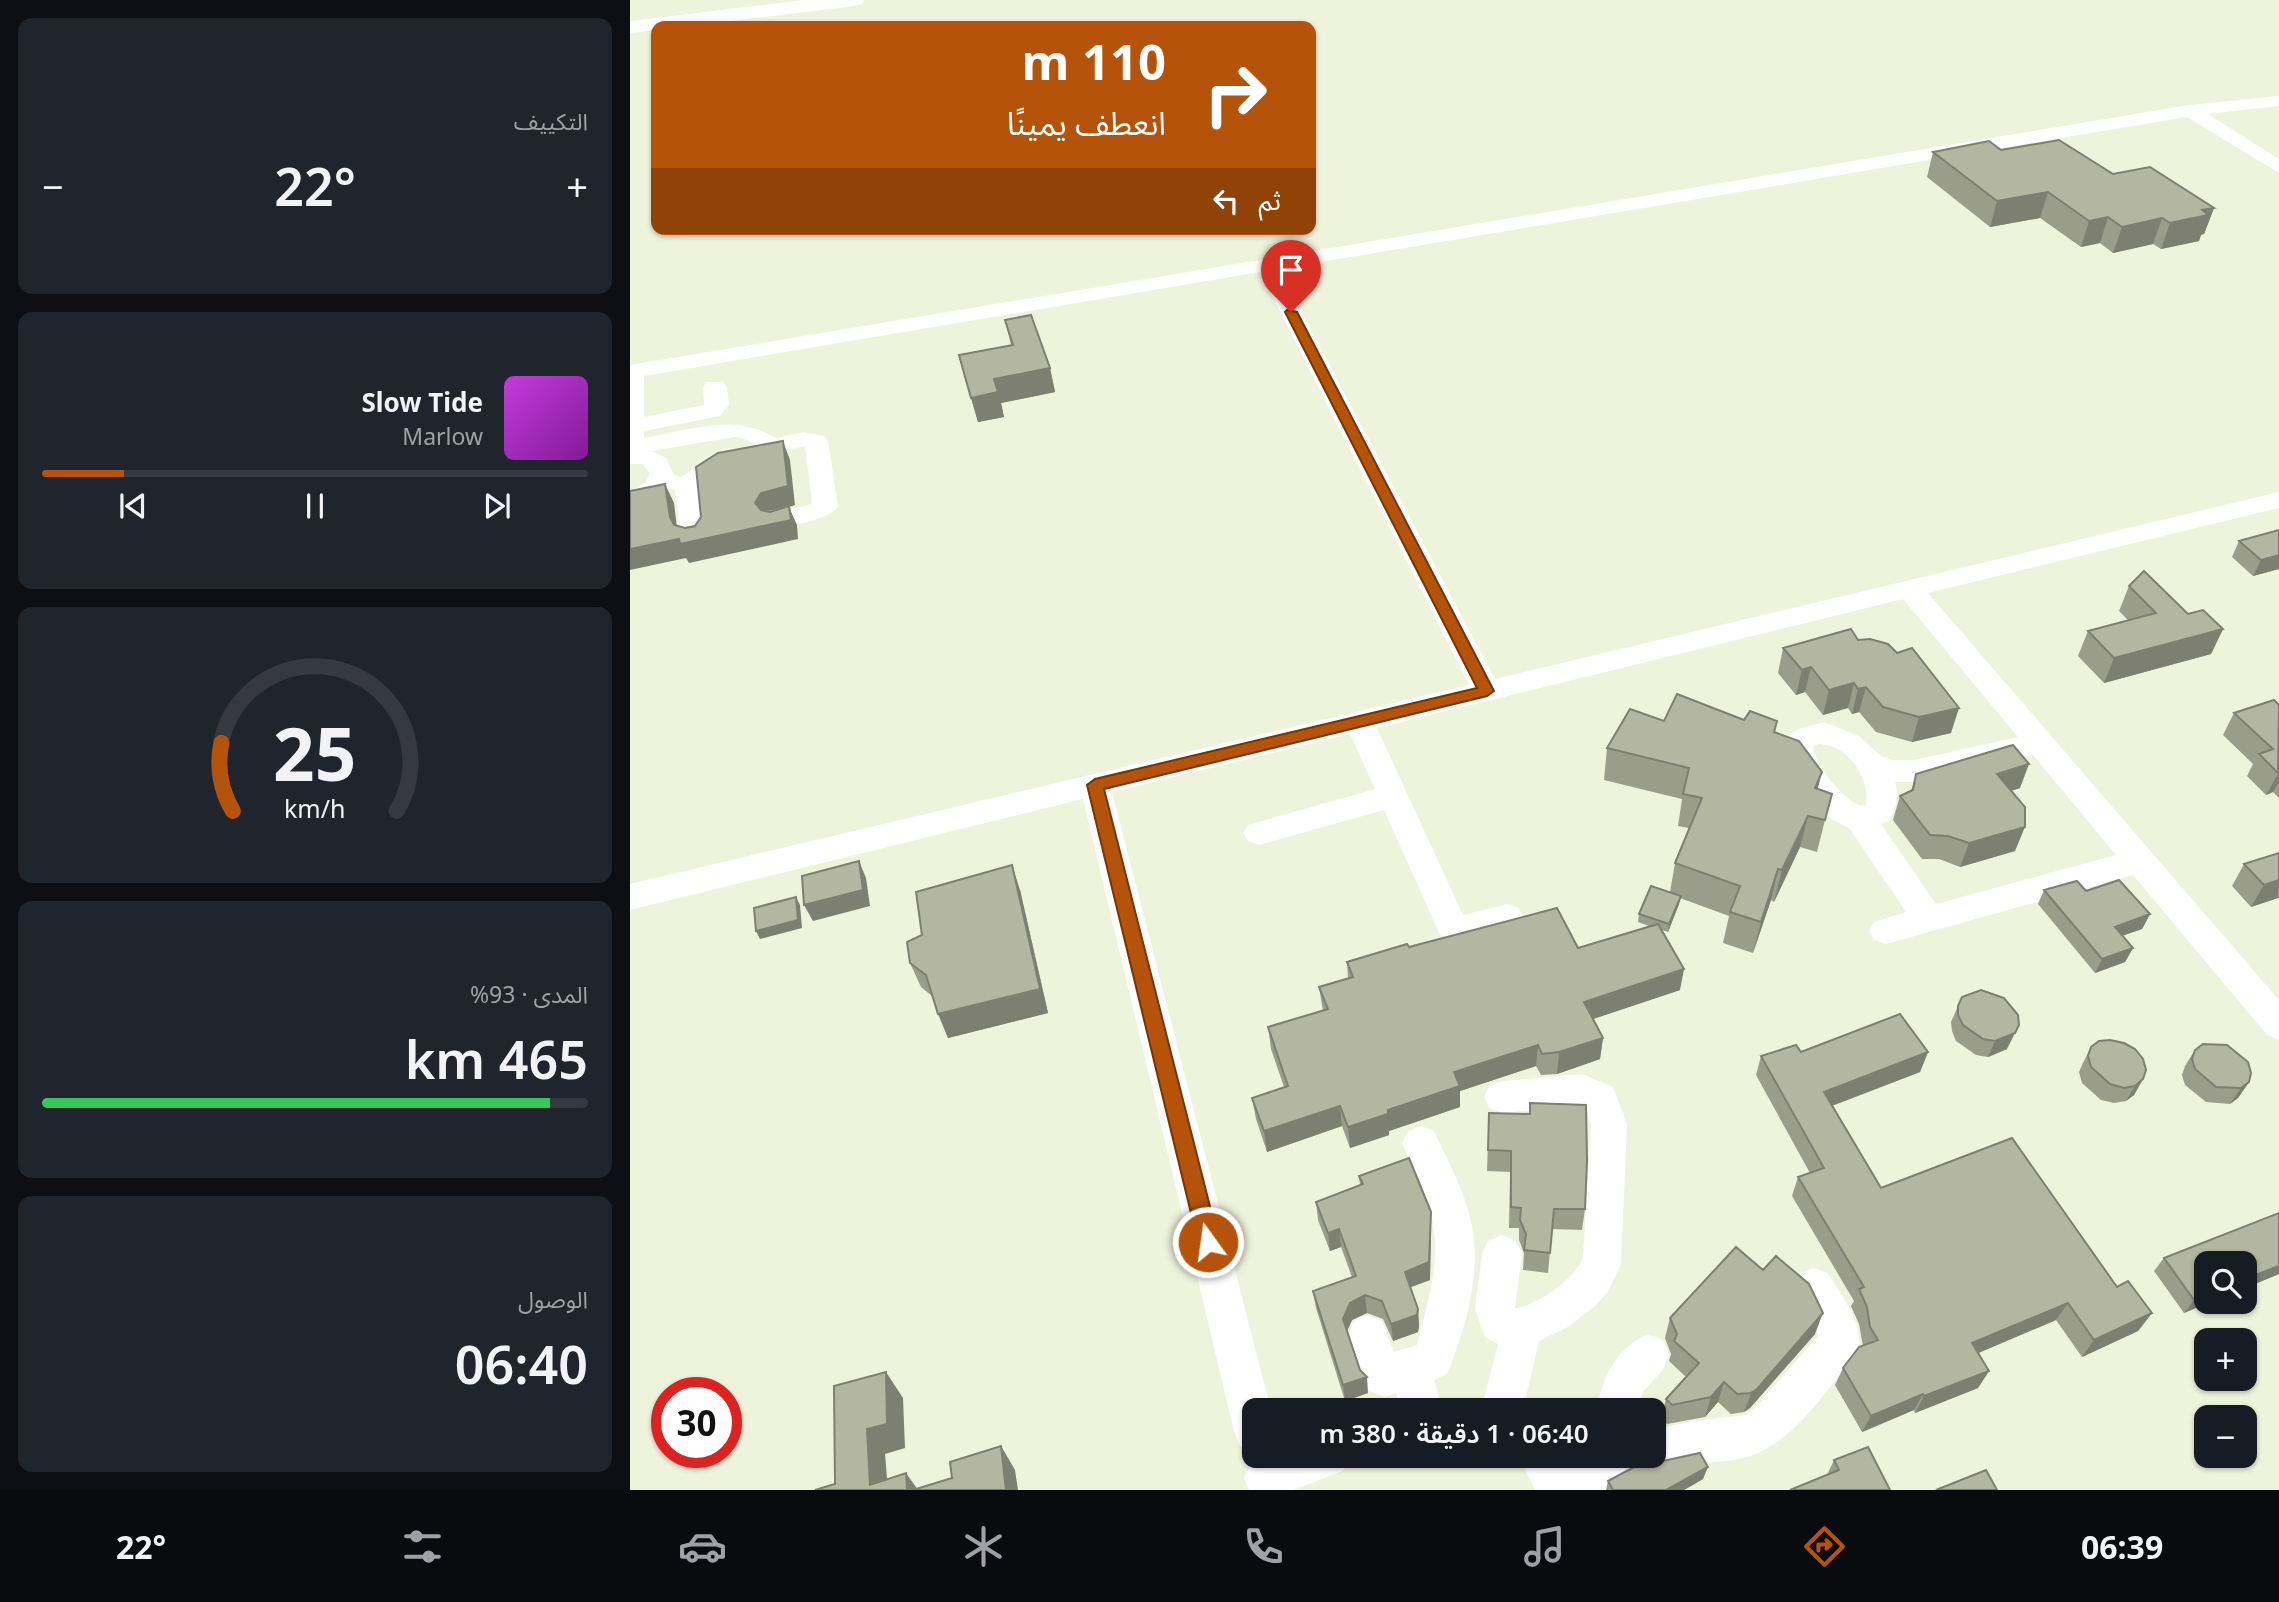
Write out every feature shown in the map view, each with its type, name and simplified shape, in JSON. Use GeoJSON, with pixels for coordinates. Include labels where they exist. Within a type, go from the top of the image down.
{"type":"FeatureCollection","features":[{"type":"Feature","properties":{"kind":"main road"},"geometry":{"type":"LineString","coordinates":[[630,10],[716,0]]}},
{"type":"Feature","properties":{"kind":"main road"},"geometry":{"type":"LineString","coordinates":[[680,21],[855,0]]}},
{"type":"Feature","properties":{"kind":"main road"},"geometry":{"type":"LineString","coordinates":[[630,27],[651,24]]}},
{"type":"Feature","properties":{"kind":"street"},"geometry":{"type":"LineString","coordinates":[[694,536],[690,491],[672,483],[662,473],[656,461],[642,455],[631,438],[631,371],[2189,110],[2279,101]]}},
{"type":"Feature","properties":{"kind":"street"},"geometry":{"type":"LineString","coordinates":[[2189,110],[2279,167]]}},
{"type":"Feature","properties":{"kind":"street"},"geometry":{"type":"LineString","coordinates":[[1267,265],[1487,691]]}},
{"type":"Feature","properties":{"kind":"street"},"geometry":{"type":"LineString","coordinates":[[631,438],[712,411],[717,405],[715,387]]}},
{"type":"Feature","properties":{"kind":"street"},"geometry":{"type":"LineString","coordinates":[[631,438],[724,431],[751,433],[766,445],[803,439],[816,441],[825,507],[778,520]]}},
{"type":"Feature","properties":{"kind":"street"},"geometry":{"type":"LineString","coordinates":[[630,499],[715,466],[751,433]]}},
{"type":"Feature","properties":{"kind":"street"},"geometry":{"type":"LineString","coordinates":[[630,897],[2279,500]]}},
{"type":"Feature","properties":{"kind":"street"},"geometry":{"type":"LineString","coordinates":[[1909,589],[2279,1025]]}},
{"type":"Feature","properties":{"kind":"street"},"geometry":{"type":"LineString","coordinates":[[1359,721],[1452,926],[1461,929],[1507,917]]}},
{"type":"Feature","properties":{"kind":"street"},"geometry":{"type":"LineString","coordinates":[[1860,819],[1878,813],[1882,806],[1882,783],[1871,764],[1843,740],[1824,733],[1805,737],[1797,749],[1799,756],[1839,811],[1860,819],[1928,919]]}},
{"type":"Feature","properties":{"kind":"street"},"geometry":{"type":"LineString","coordinates":[[1871,764],[1892,771],[1914,771],[2041,744]]}},
{"type":"Feature","properties":{"kind":"street"},"geometry":{"type":"LineString","coordinates":[[1095,785],[1247,1398]]}},
{"type":"Feature","properties":{"kind":"street"},"geometry":{"type":"LineString","coordinates":[[1259,833],[1392,796]]}},
{"type":"Feature","properties":{"kind":"street"},"geometry":{"type":"LineString","coordinates":[[1886,931],[2140,860]]}},
{"type":"Feature","properties":{"kind":"street"},"geometry":{"type":"LineString","coordinates":[[1502,1097],[1582,1090],[1600,1098],[1609,1124],[1601,1267],[1581,1292],[1551,1314],[1522,1328],[1506,1328],[1495,1316],[1502,1254]]}},
{"type":"Feature","properties":{"kind":"street"},"geometry":{"type":"LineString","coordinates":[[1368,1335],[1381,1374],[1389,1376],[1410,1369],[1435,1355],[1454,1261],[1450,1216],[1421,1143]]}},
{"type":"Feature","properties":{"kind":"street"},"geometry":{"type":"LineString","coordinates":[[1666,1448],[1692,1442],[1733,1441],[1759,1431],[1770,1423],[1839,1343],[1837,1325],[1814,1287]]}},
{"type":"Feature","properties":{"kind":"street"},"geometry":{"type":"LineString","coordinates":[[1505,1398],[1522,1328]]}},
{"type":"Feature","properties":{"kind":"street"},"geometry":{"type":"LineString","coordinates":[[1620,1398],[1623,1384],[1648,1356]]}},
{"type":"Feature","properties":{"kind":"street"},"geometry":{"type":"LineString","coordinates":[[1410,1369],[1418,1398]]}},
{"type":"Feature","properties":{"kind":"street"},"geometry":{"type":"LineString","coordinates":[[1266,1475],[1289,1468]]}},
{"type":"Feature","properties":{"kind":"street"},"geometry":{"type":"LineString","coordinates":[[1547,1468],[1559,1490]]}},
{"type":"Feature","properties":{"kind":"street"},"geometry":{"type":"LineString","coordinates":[[1574,1490],[1597,1468]]}},
{"type":"Feature","properties":{"kind":"building"},"geometry":{"type":"Polygon","coordinates":[[[2059,140],[2113,174],[2150,167],[2214,208],[2202,210],[2208,215],[2170,223],[2162,218],[2122,227],[2108,217],[2089,221],[2048,192],[1997,201],[1933,152],[1989,141],[2001,150],[2059,140]]]}},
{"type":"Feature","properties":{"kind":"building"},"geometry":{"type":"Polygon","coordinates":[[[1031,315],[1050,368],[994,379],[998,392],[971,398],[959,355],[1013,345],[1005,320],[1031,315]]]}},
{"type":"Feature","properties":{"kind":"building"},"geometry":{"type":"Polygon","coordinates":[[[783,441],[788,486],[761,493],[755,503],[761,510],[770,512],[789,506],[791,520],[680,544],[679,539],[630,549],[630,491],[665,484],[670,517],[674,525],[685,528],[695,526],[701,517],[696,467],[718,453],[783,441]]]}},
{"type":"Feature","properties":{"kind":"building"},"geometry":{"type":"Polygon","coordinates":[[[2279,530],[2279,555],[2261,560],[2239,541],[2279,530]]]}},
{"type":"Feature","properties":{"kind":"building"},"geometry":{"type":"Polygon","coordinates":[[[2144,571],[2188,614],[2203,610],[2223,629],[2114,658],[2088,631],[2156,613],[2129,586],[2144,571]]]}},
{"type":"Feature","properties":{"kind":"building"},"geometry":{"type":"Polygon","coordinates":[[[1851,629],[1858,640],[1870,639],[1888,644],[1897,653],[1912,648],[1959,708],[1919,717],[1883,707],[1866,687],[1858,689],[1854,683],[1829,690],[1811,667],[1802,670],[1783,648],[1851,629]]]}},
{"type":"Feature","properties":{"kind":"building"},"geometry":{"type":"Polygon","coordinates":[[[1677,694],[1744,720],[1750,711],[1777,721],[1774,732],[1799,741],[1822,772],[1815,788],[1832,794],[1825,820],[1808,816],[1782,870],[1778,869],[1761,922],[1730,912],[1740,886],[1675,863],[1702,798],[1683,794],[1689,768],[1607,748],[1630,709],[1664,721],[1677,694]]]}},
{"type":"Feature","properties":{"kind":"building"},"geometry":{"type":"Polygon","coordinates":[[[2274,700],[2279,705],[2278,773],[2259,754],[2273,749],[2234,713],[2274,700]]]}},
{"type":"Feature","properties":{"kind":"building"},"geometry":{"type":"Polygon","coordinates":[[[2013,745],[2029,764],[1997,774],[2025,807],[2025,827],[1969,843],[1948,836],[1930,835],[1900,796],[1913,790],[1916,774],[2013,745]]]}},
{"type":"Feature","properties":{"kind":"building"},"geometry":{"type":"Polygon","coordinates":[[[2279,853],[2279,880],[2264,885],[2244,864],[2279,853]]]}},
{"type":"Feature","properties":{"kind":"building"},"geometry":{"type":"Polygon","coordinates":[[[859,861],[863,890],[804,905],[802,876],[859,861]]]}},
{"type":"Feature","properties":{"kind":"building"},"geometry":{"type":"Polygon","coordinates":[[[1012,865],[1040,989],[938,1014],[926,975],[910,963],[907,942],[922,935],[916,892],[1012,865]]]}},
{"type":"Feature","properties":{"kind":"building"},"geometry":{"type":"Polygon","coordinates":[[[2119,880],[2150,914],[2115,927],[2133,948],[2102,959],[2044,890],[2077,881],[2086,891],[2119,880]]]}},
{"type":"Feature","properties":{"kind":"building"},"geometry":{"type":"Polygon","coordinates":[[[1651,886],[1681,896],[1669,924],[1639,914],[1651,886]]]}},
{"type":"Feature","properties":{"kind":"building"},"geometry":{"type":"Polygon","coordinates":[[[796,897],[798,920],[756,931],[754,908],[796,897]]]}},
{"type":"Feature","properties":{"kind":"building"},"geometry":{"type":"Polygon","coordinates":[[[1557,908],[1578,948],[1658,924],[1684,969],[1584,1002],[1603,1038],[1559,1052],[1542,1054],[1538,1045],[1454,1072],[1460,1086],[1388,1110],[1388,1114],[1348,1127],[1340,1106],[1264,1131],[1252,1098],[1288,1086],[1268,1027],[1328,1009],[1319,987],[1353,977],[1347,962],[1407,944],[1409,947],[1557,908]]]}},
{"type":"Feature","properties":{"kind":"building"},"geometry":{"type":"Polygon","coordinates":[[[1981,990],[2004,998],[2018,1015],[2019,1025],[2015,1033],[1995,1041],[1983,1039],[1963,1025],[1958,1015],[1962,997],[1981,990]]]}},
{"type":"Feature","properties":{"kind":"building"},"geometry":{"type":"Polygon","coordinates":[[[1900,1014],[1928,1052],[1824,1092],[1881,1188],[2012,1138],[2117,1287],[2128,1281],[2152,1313],[2094,1340],[2068,1303],[1972,1343],[1989,1371],[1871,1416],[1843,1368],[1859,1347],[1878,1340],[1870,1327],[1867,1307],[1859,1289],[1864,1287],[1798,1177],[1824,1168],[1761,1056],[1796,1045],[1801,1052],[1900,1014]]]}},
{"type":"Feature","properties":{"kind":"building"},"geometry":{"type":"Polygon","coordinates":[[[2110,1040],[2135,1049],[2143,1059],[2146,1070],[2143,1079],[2135,1086],[2124,1088],[2110,1084],[2091,1067],[2088,1056],[2091,1047],[2099,1041],[2110,1040]]]}},
{"type":"Feature","properties":{"kind":"building"},"geometry":{"type":"Polygon","coordinates":[[[2203,1044],[2227,1045],[2248,1062],[2251,1073],[2249,1082],[2241,1088],[2216,1087],[2195,1069],[2192,1059],[2195,1050],[2203,1044]]]}},
{"type":"Feature","properties":{"kind":"building"},"geometry":{"type":"Polygon","coordinates":[[[1530,1103],[1586,1105],[1585,1209],[1554,1209],[1550,1253],[1524,1250],[1526,1234],[1520,1220],[1521,1208],[1511,1207],[1511,1151],[1488,1150],[1489,1113],[1530,1114],[1530,1103]]]}},
{"type":"Feature","properties":{"kind":"building"},"geometry":{"type":"Polygon","coordinates":[[[1409,1158],[1431,1212],[1429,1262],[1405,1272],[1418,1309],[1417,1315],[1391,1324],[1382,1301],[1365,1295],[1350,1303],[1343,1319],[1360,1370],[1367,1377],[1343,1385],[1313,1291],[1356,1276],[1339,1229],[1328,1233],[1316,1202],[1363,1184],[1359,1176],[1409,1158]]]}},
{"type":"Feature","properties":{"kind":"building"},"geometry":{"type":"Polygon","coordinates":[[[2279,1213],[2279,1266],[2257,1274],[2257,1251],[2194,1251],[2194,1300],[2164,1258],[2279,1213]]]}},
{"type":"Feature","properties":{"kind":"building"},"geometry":{"type":"Polygon","coordinates":[[[1736,1247],[1763,1270],[1776,1256],[1809,1284],[1823,1313],[1751,1393],[1737,1394],[1724,1382],[1711,1397],[1672,1405],[1666,1399],[1699,1363],[1674,1341],[1677,1334],[1670,1318],[1736,1247]]]}},
{"type":"Feature","properties":{"kind":"building"},"geometry":{"type":"Polygon","coordinates":[[[886,1372],[887,1424],[867,1429],[870,1485],[906,1473],[907,1490],[815,1490],[835,1484],[834,1386],[886,1372]]]}},
{"type":"Feature","properties":{"kind":"building"},"geometry":{"type":"Polygon","coordinates":[[[1001,1446],[1006,1490],[913,1490],[952,1478],[950,1462],[1001,1446]]]}},
{"type":"Feature","properties":{"kind":"building"},"geometry":{"type":"Polygon","coordinates":[[[1868,1447],[1890,1490],[1790,1490],[1839,1470],[1834,1460],[1868,1447]]]}},
{"type":"Feature","properties":{"kind":"building"},"geometry":{"type":"Polygon","coordinates":[[[1700,1453],[1708,1467],[1666,1490],[1613,1490],[1608,1481],[1632,1468],[1666,1468],[1666,1460],[1700,1453]]]}},
{"type":"Feature","properties":{"kind":"building"},"geometry":{"type":"Polygon","coordinates":[[[1986,1470],[1997,1490],[1936,1490],[1986,1470]]]}},
{"type":"Feature","properties":{"kind":"route"},"geometry":{"type":"LineString","coordinates":[[1208,1242],[1095,785],[1487,691],[1291,312]]}}]}
